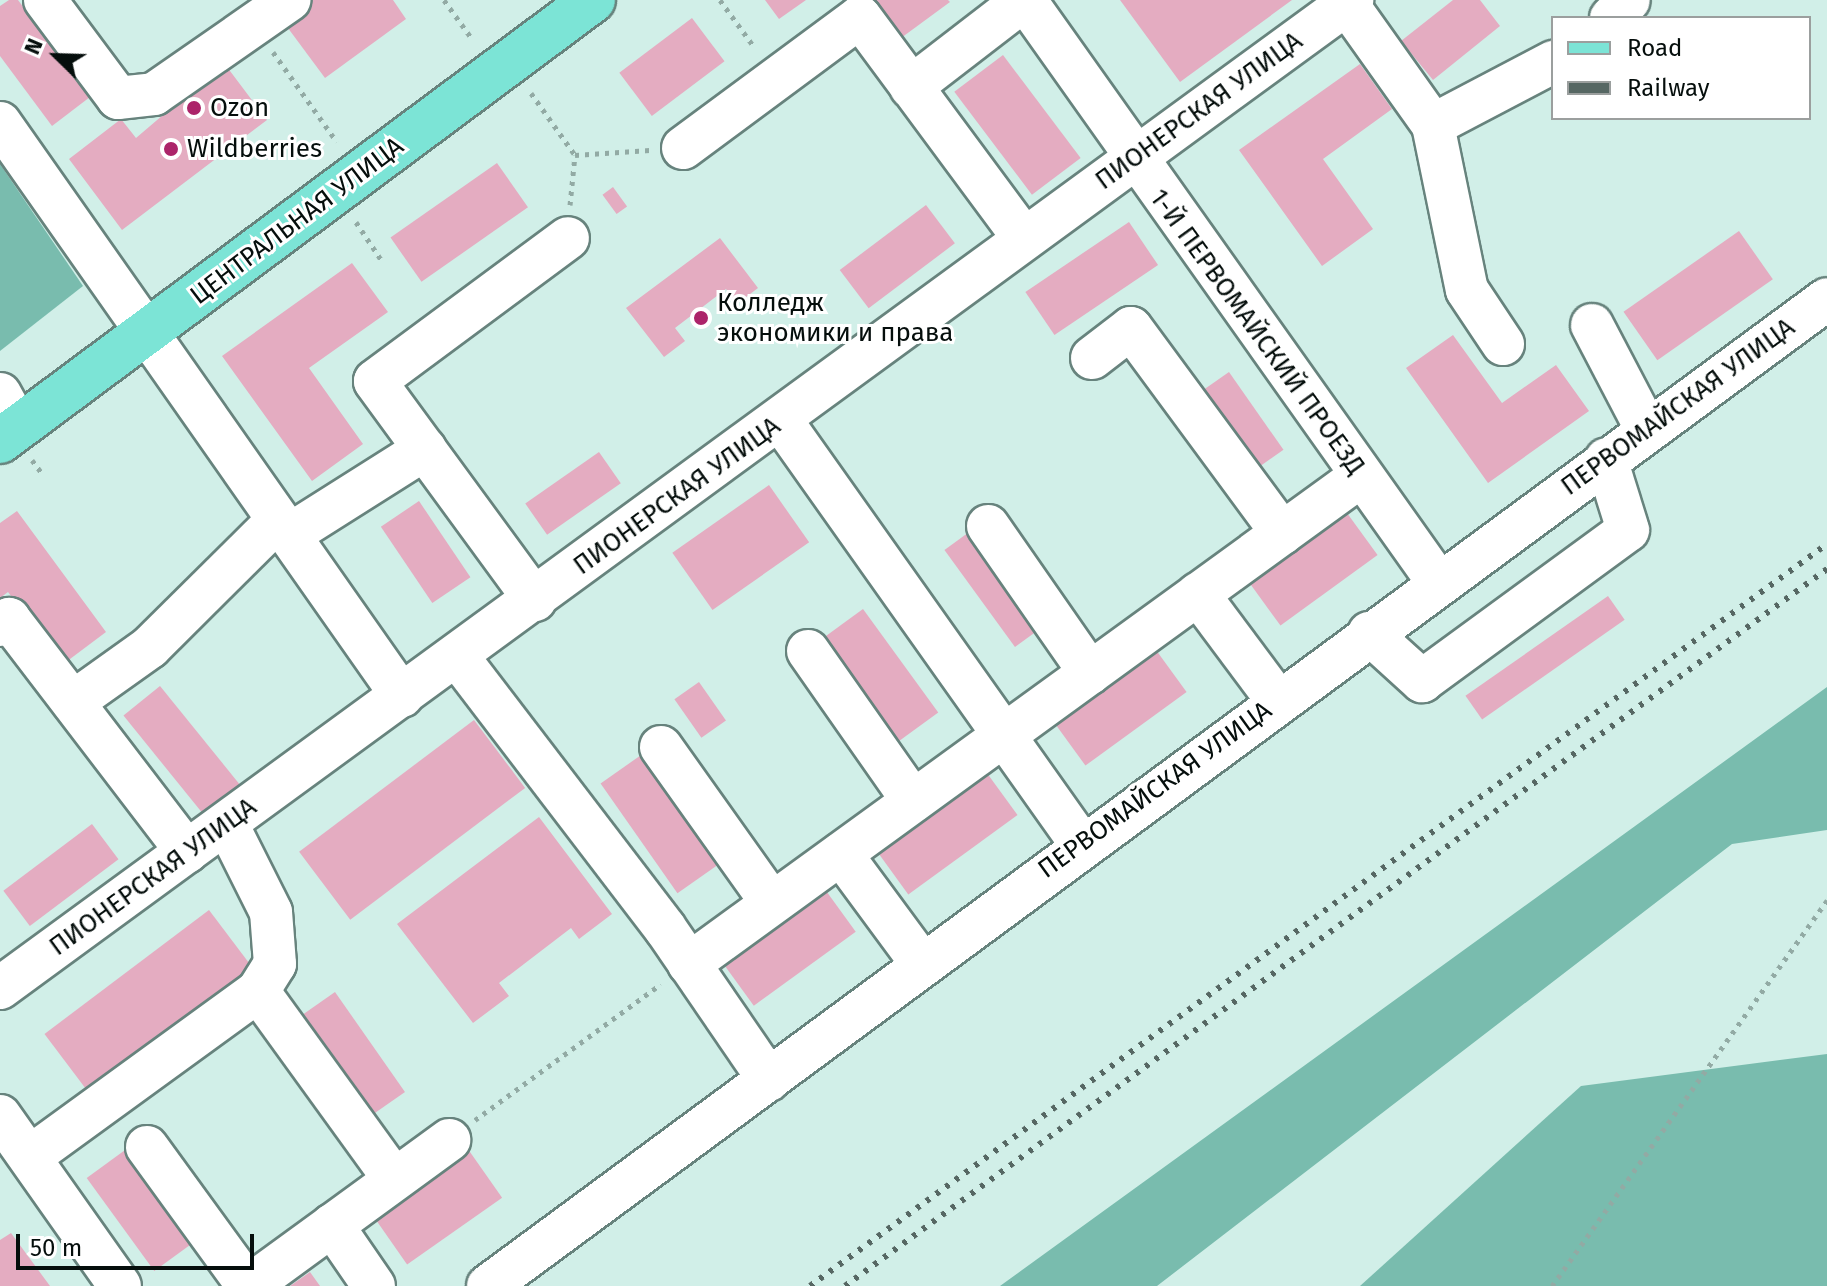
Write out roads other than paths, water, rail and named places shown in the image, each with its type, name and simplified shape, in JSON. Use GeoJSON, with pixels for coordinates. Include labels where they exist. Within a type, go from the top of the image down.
{"type":"FeatureCollection","features":[{"type":"Feature","properties":{"kind":"main road","name":"ЦЕНТРАЛЬНАЯ УЛИЦА"},"geometry":{"type":"LineString","coordinates":[[6,421],[148,333],[593,0]]}},
{"type":"Feature","properties":{"kind":"street"},"geometry":{"type":"LineString","coordinates":[[45,0],[118,98],[154,94],[289,0]]}},
{"type":"Feature","properties":{"kind":"street"},"geometry":{"type":"LineString","coordinates":[[911,87],[1025,0]]}},
{"type":"Feature","properties":{"kind":"street","name":"1-Й ПЕРВОМАЙСКИЙ ПРОЕЗД"},"geometry":{"type":"LineString","coordinates":[[1025,0],[1132,160],[1438,582]]}},
{"type":"Feature","properties":{"kind":"street"},"geometry":{"type":"LineString","coordinates":[[1613,16],[1629,0]]}},
{"type":"Feature","properties":{"kind":"street"},"geometry":{"type":"LineString","coordinates":[[1349,2],[1433,125],[1467,290],[1503,344]]}},
{"type":"Feature","properties":{"kind":"street","name":"ПИОНЕРСКАЯ УЛИЦА"},"geometry":{"type":"LineString","coordinates":[[0,988],[535,600],[1349,2]]}},
{"type":"Feature","properties":{"kind":"street"},"geometry":{"type":"LineString","coordinates":[[683,148],[860,17],[1024,239]]}},
{"type":"Feature","properties":{"kind":"street"},"geometry":{"type":"LineString","coordinates":[[1433,125],[1551,63]]}},
{"type":"Feature","properties":{"kind":"street"},"geometry":{"type":"LineString","coordinates":[[0,123],[402,696]]}},
{"type":"Feature","properties":{"kind":"street"},"geometry":{"type":"LineString","coordinates":[[535,600],[375,381],[568,238]]}},
{"type":"Feature","properties":{"kind":"street","name":"ПЕРВОМАЙСКАЯ УЛИЦА"},"geometry":{"type":"LineString","coordinates":[[488,1286],[769,1080],[1081,844],[1827,299]]}},
{"type":"Feature","properties":{"kind":"street"},"geometry":{"type":"LineString","coordinates":[[1592,325],[1647,430]]}},
{"type":"Feature","properties":{"kind":"street"},"geometry":{"type":"LineString","coordinates":[[1092,358],[1131,328],[1282,533]]}},
{"type":"Feature","properties":{"kind":"street"},"geometry":{"type":"LineString","coordinates":[[780,419],[1081,844]]}},
{"type":"Feature","properties":{"kind":"street"},"geometry":{"type":"LineString","coordinates":[[73,702],[150,647],[284,528],[425,449]]}},
{"type":"Feature","properties":{"kind":"street"},"geometry":{"type":"LineString","coordinates":[[1369,633],[1422,681],[1628,530],[1606,459]]}},
{"type":"Feature","properties":{"kind":"street"},"geometry":{"type":"LineString","coordinates":[[689,964],[1361,476]]}},
{"type":"Feature","properties":{"kind":"street"},"geometry":{"type":"LineString","coordinates":[[988,526],[1090,673]]}},
{"type":"Feature","properties":{"kind":"street"},"geometry":{"type":"LineString","coordinates":[[1198,594],[1277,700]]}},
{"type":"Feature","properties":{"kind":"street"},"geometry":{"type":"LineString","coordinates":[[0,625],[9,619],[187,852]]}},
{"type":"Feature","properties":{"kind":"street"},"geometry":{"type":"LineString","coordinates":[[808,651],[913,801]]}},
{"type":"Feature","properties":{"kind":"street"},"geometry":{"type":"LineString","coordinates":[[457,656],[689,964],[769,1080]]}},
{"type":"Feature","properties":{"kind":"street"},"geometry":{"type":"LineString","coordinates":[[661,747],[772,903]]}},
{"type":"Feature","properties":{"kind":"street"},"geometry":{"type":"LineString","coordinates":[[31,1156],[258,991],[275,964],[277,936],[227,824]]}},
{"type":"Feature","properties":{"kind":"street"},"geometry":{"type":"LineString","coordinates":[[841,854],[922,964]]}},
{"type":"Feature","properties":{"kind":"street"},"geometry":{"type":"LineString","coordinates":[[258,991],[394,1179]]}},
{"type":"Feature","properties":{"kind":"street"},"geometry":{"type":"LineString","coordinates":[[0,1116],[120,1286]]}},
{"type":"Feature","properties":{"kind":"street"},"geometry":{"type":"LineString","coordinates":[[147,1147],[249,1286],[449,1140]]}},
{"type":"Feature","properties":{"kind":"street"},"geometry":{"type":"LineString","coordinates":[[332,1225],[374,1286]]}},
{"type":"Feature","properties":{"kind":"railway"},"geometry":{"type":"LineString","coordinates":[[810,1286],[1827,544]]}},
{"type":"Feature","properties":{"kind":"railway"},"geometry":{"type":"LineString","coordinates":[[845,1286],[1827,569]]}},
{"type":"Feature","properties":{"kind":"place","name":"Ozon"},"geometry":{"type":"Point","coordinates":[194,108]}},
{"type":"Feature","properties":{"kind":"place","name":"Wildberries"},"geometry":{"type":"Point","coordinates":[171,149]}},
{"type":"Feature","properties":{"kind":"place","name":"Колледж экономики и права"},"geometry":{"type":"Point","coordinates":[701,318]}}]}
